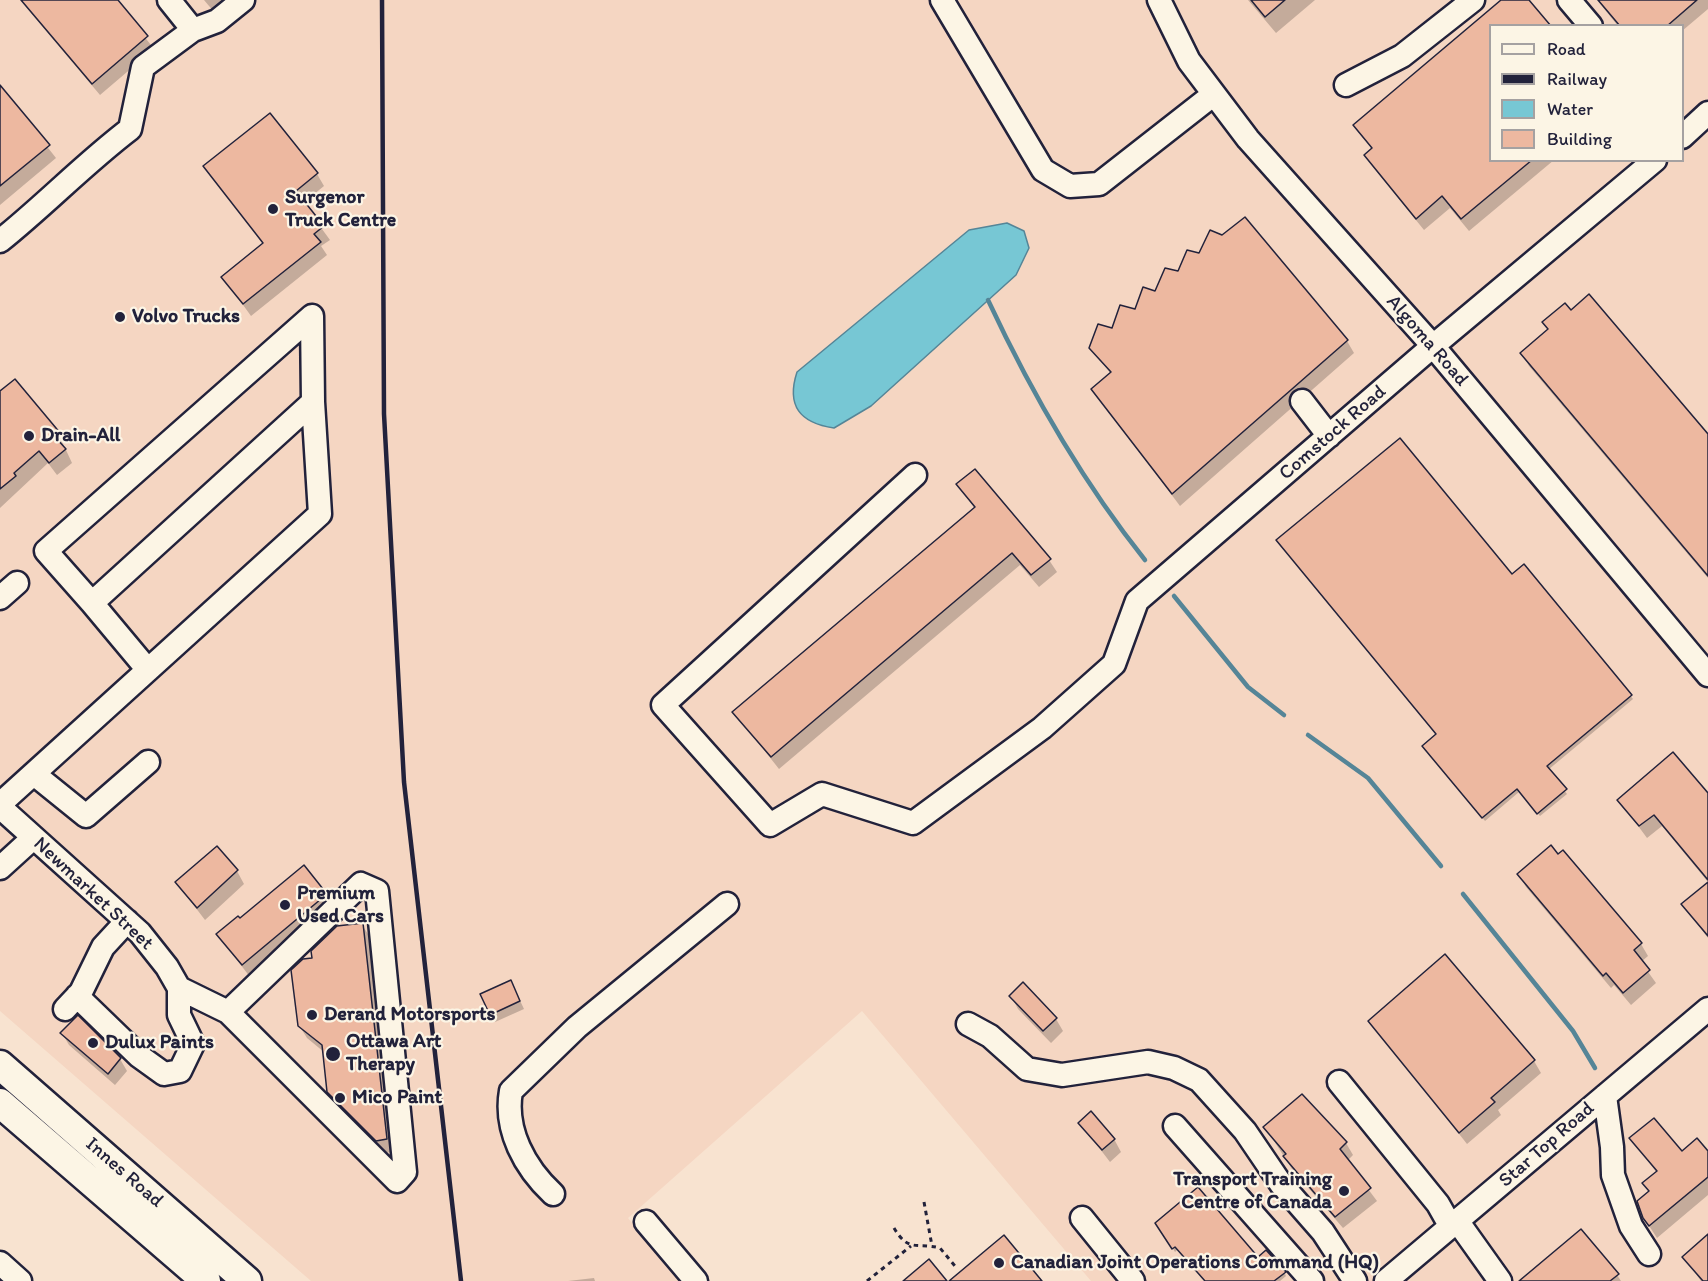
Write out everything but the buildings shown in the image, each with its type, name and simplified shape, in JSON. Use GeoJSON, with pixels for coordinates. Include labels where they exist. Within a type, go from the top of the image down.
{"type":"FeatureCollection","features":[{"type":"Feature","properties":{"kind":"main road","name":"Innes Road"},"geometry":{"type":"LineString","coordinates":[[0,1065],[247,1281]]}},
{"type":"Feature","properties":{"kind":"main road","name":"Innes Road"},"geometry":{"type":"LineString","coordinates":[[0,1103],[206,1281]]}},
{"type":"Feature","properties":{"kind":"street"},"geometry":{"type":"LineString","coordinates":[[169,0],[193,30]]}},
{"type":"Feature","properties":{"kind":"street"},"geometry":{"type":"LineString","coordinates":[[0,241],[39,210],[100,152],[130,129],[143,67],[193,30],[218,21],[243,0]]}},
{"type":"Feature","properties":{"kind":"street"},"geometry":{"type":"LineString","coordinates":[[942,0],[1043,170],[1070,186],[1099,184],[1214,94]]}},
{"type":"Feature","properties":{"kind":"street","name":"Algoma Road"},"geometry":{"type":"LineString","coordinates":[[1160,0],[1189,61],[1248,139],[1433,346],[1708,675]]}},
{"type":"Feature","properties":{"kind":"street"},"geometry":{"type":"LineString","coordinates":[[1346,85],[1402,56],[1473,0]]}},
{"type":"Feature","properties":{"kind":"street"},"geometry":{"type":"LineString","coordinates":[[1569,0],[1589,24]]}},
{"type":"Feature","properties":{"kind":"street"},"geometry":{"type":"LineString","coordinates":[[1684,136],[1706,119]]}},
{"type":"Feature","properties":{"kind":"street","name":"Comstock Road"},"geometry":{"type":"LineString","coordinates":[[915,475],[663,705],[770,825],[822,794],[913,823],[1042,728],[1114,664],[1137,602],[1433,346],[1653,162]]}},
{"type":"Feature","properties":{"kind":"street"},"geometry":{"type":"LineString","coordinates":[[0,806],[320,514],[313,402],[312,316],[46,551],[148,670]]}},
{"type":"Feature","properties":{"kind":"street"},"geometry":{"type":"LineString","coordinates":[[1302,401],[1329,436]]}},
{"type":"Feature","properties":{"kind":"street"},"geometry":{"type":"LineString","coordinates":[[92,603],[313,402]]}},
{"type":"Feature","properties":{"kind":"street"},"geometry":{"type":"LineString","coordinates":[[34,774],[86,816],[148,762]]}},
{"type":"Feature","properties":{"kind":"street","name":"Newmarket Street"},"geometry":{"type":"LineString","coordinates":[[0,806],[127,921],[167,967],[179,988]]}},
{"type":"Feature","properties":{"kind":"street"},"geometry":{"type":"LineString","coordinates":[[0,868],[33,838]]}},
{"type":"Feature","properties":{"kind":"street"},"geometry":{"type":"LineString","coordinates":[[127,921],[103,946],[71,1002],[164,1074],[180,1071],[193,1044],[180,1015],[179,988],[228,1012],[397,1181],[405,1172],[377,891],[361,884],[228,1012]]}},
{"type":"Feature","properties":{"kind":"street"},"geometry":{"type":"LineString","coordinates":[[553,1194],[532,1171],[516,1141],[509,1104],[511,1091],[577,1028],[727,904]]}},
{"type":"Feature","properties":{"kind":"street","name":"Star Top Road"},"geometry":{"type":"LineString","coordinates":[[1391,1279],[1708,1009]]}},
{"type":"Feature","properties":{"kind":"street"},"geometry":{"type":"LineString","coordinates":[[968,1024],[990,1036],[1027,1070],[1062,1075],[1148,1062],[1174,1068],[1199,1080],[1245,1131],[1281,1184],[1323,1233],[1355,1281]]}},
{"type":"Feature","properties":{"kind":"street"},"geometry":{"type":"LineString","coordinates":[[1339,1082],[1500,1281]]}},
{"type":"Feature","properties":{"kind":"street"},"geometry":{"type":"LineString","coordinates":[[1605,1096],[1612,1147],[1613,1175],[1631,1226],[1649,1254]]}},
{"type":"Feature","properties":{"kind":"street"},"geometry":{"type":"LineString","coordinates":[[1175,1126],[1312,1281]]}},
{"type":"Feature","properties":{"kind":"street"},"geometry":{"type":"LineString","coordinates":[[1082,1218],[1133,1281]]}},
{"type":"Feature","properties":{"kind":"street"},"geometry":{"type":"LineString","coordinates":[[646,1222],[696,1281]]}},
{"type":"Feature","properties":{"kind":"street"},"geometry":{"type":"LineString","coordinates":[[0,1263],[20,1281]]}},
{"type":"Feature","properties":{"kind":"path"},"geometry":{"type":"LineString","coordinates":[[924,1202],[932,1246]]}},
{"type":"Feature","properties":{"kind":"path"},"geometry":{"type":"LineString","coordinates":[[894,1228],[904,1242],[911,1246],[940,1248],[955,1266]]}},
{"type":"Feature","properties":{"kind":"path"},"geometry":{"type":"LineString","coordinates":[[867,1281],[911,1246]]}},
{"type":"Feature","properties":{"kind":"shaded area"},"geometry":{"type":"Polygon","coordinates":[[[0,0],[1708,0],[1708,1281],[1091,1281],[862,1011],[628,1218],[681,1281],[311,1281],[0,1011],[0,0]]]}},
{"type":"Feature","properties":{"kind":"water"},"geometry":{"type":"Polygon","coordinates":[[[1007,223],[1024,231],[1029,248],[1016,275],[871,406],[834,428],[822,426],[804,417],[795,403],[793,394],[797,372],[969,230],[1007,223]]]}},
{"type":"Feature","properties":{"kind":"waterway"},"geometry":{"type":"LineString","coordinates":[[988,300],[1059,435],[1100,499],[1145,560]]}},
{"type":"Feature","properties":{"kind":"waterway"},"geometry":{"type":"LineString","coordinates":[[1174,596],[1248,687],[1284,715]]}},
{"type":"Feature","properties":{"kind":"waterway"},"geometry":{"type":"LineString","coordinates":[[1308,735],[1368,778],[1441,866]]}},
{"type":"Feature","properties":{"kind":"waterway"},"geometry":{"type":"LineString","coordinates":[[1463,894],[1573,1031],[1595,1068]]}},
{"type":"Feature","properties":{"kind":"railway"},"geometry":{"type":"LineString","coordinates":[[382,0],[384,414],[404,782],[461,1281]]}},
{"type":"Feature","properties":{"kind":"place","name":"Surgenor Truck Centre"},"geometry":{"type":"Point","coordinates":[273,209]}},
{"type":"Feature","properties":{"kind":"place","name":"Volvo Trucks"},"geometry":{"type":"Point","coordinates":[120,317]}},
{"type":"Feature","properties":{"kind":"place","name":"Drain-All"},"geometry":{"type":"Point","coordinates":[29,436]}},
{"type":"Feature","properties":{"kind":"place","name":"Premium Used Cars"},"geometry":{"type":"Point","coordinates":[285,905]}},
{"type":"Feature","properties":{"kind":"place","name":"Derand Motorsports"},"geometry":{"type":"Point","coordinates":[312,1015]}},
{"type":"Feature","properties":{"kind":"place","name":"Dulux Paints"},"geometry":{"type":"Point","coordinates":[93,1043]}},
{"type":"Feature","properties":{"kind":"place","name":"Ottawa Art Therapy"},"geometry":{"type":"Point","coordinates":[333,1054]}},
{"type":"Feature","properties":{"kind":"place","name":"Mico Paint"},"geometry":{"type":"Point","coordinates":[340,1098]}},
{"type":"Feature","properties":{"kind":"place","name":"Transport Training Centre of Canada"},"geometry":{"type":"Point","coordinates":[1344,1191]}},
{"type":"Feature","properties":{"kind":"place","name":"Canadian Joint Operations Command (HQ)"},"geometry":{"type":"Point","coordinates":[999,1263]}}]}
